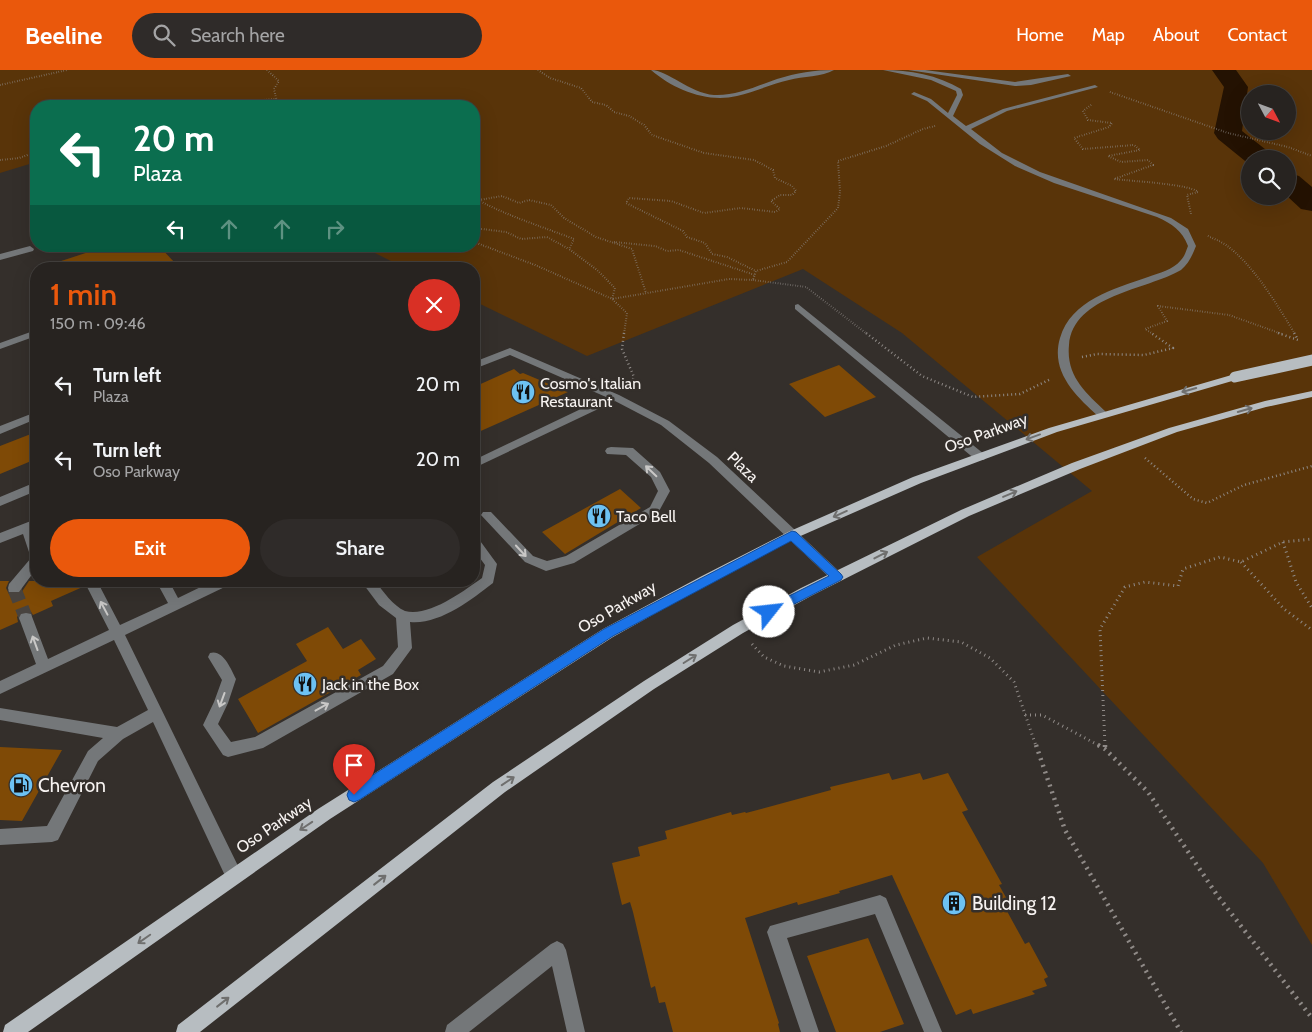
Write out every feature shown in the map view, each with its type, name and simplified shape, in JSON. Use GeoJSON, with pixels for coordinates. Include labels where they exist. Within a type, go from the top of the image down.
{"type":"FeatureCollection","features":[{"type":"Feature","properties":{"kind":"main road","name":"Oso Parkway"},"geometry":{"type":"LineString","coordinates":[[12,1032],[234,876],[442,737],[608,633],[792,535],[917,480],[1102,414],[1236,377],[1312,360]]}},
{"type":"Feature","properties":{"kind":"main road"},"geometry":{"type":"LineString","coordinates":[[185,1032],[499,787],[649,685],[738,629],[965,513],[1076,466],[1173,430],[1265,404],[1312,394]]}},
{"type":"Feature","properties":{"kind":"street"},"geometry":{"type":"LineString","coordinates":[[654,70],[688,90],[701,94],[728,96],[743,94],[797,76],[831,70]]}},
{"type":"Feature","properties":{"kind":"street"},"geometry":{"type":"LineString","coordinates":[[667,78],[672,70]]}},
{"type":"Feature","properties":{"kind":"street"},"geometry":{"type":"LineString","coordinates":[[886,70],[933,79],[954,86],[959,90],[960,95],[952,119]]}},
{"type":"Feature","properties":{"kind":"street"},"geometry":{"type":"LineString","coordinates":[[911,70],[1015,84],[1031,84],[1068,76]]}},
{"type":"Feature","properties":{"kind":"street"},"geometry":{"type":"LineString","coordinates":[[966,129],[1005,110],[1096,87]]}},
{"type":"Feature","properties":{"kind":"street"},"geometry":{"type":"LineString","coordinates":[[914,94],[929,100],[980,142],[1028,170],[1166,219],[1185,230],[1192,246],[1186,260],[1170,273],[1108,295],[1086,308],[1066,329],[1062,353],[1070,383],[1102,414]]}},
{"type":"Feature","properties":{"kind":"street"},"geometry":{"type":"LineString","coordinates":[[2,257],[30,249]]}},
{"type":"Feature","properties":{"kind":"street"},"geometry":{"type":"LineString","coordinates":[[798,307],[980,457]]}},
{"type":"Feature","properties":{"kind":"street"},"geometry":{"type":"LineString","coordinates":[[0,346],[30,335]]}},
{"type":"Feature","properties":{"kind":"street","name":"Plaza"},"geometry":{"type":"LineString","coordinates":[[480,364],[510,351],[618,399],[665,423],[713,460],[837,577]]}},
{"type":"Feature","properties":{"kind":"street"},"geometry":{"type":"LineString","coordinates":[[480,461],[618,399]]}},
{"type":"Feature","properties":{"kind":"street"},"geometry":{"type":"LineString","coordinates":[[0,430],[30,418]]}},
{"type":"Feature","properties":{"kind":"street"},"geometry":{"type":"LineString","coordinates":[[488,515],[529,559],[546,566],[570,560],[654,510],[664,491],[656,475],[629,452],[611,451]]}},
{"type":"Feature","properties":{"kind":"street"},"geometry":{"type":"LineString","coordinates":[[0,502],[30,489]]}},
{"type":"Feature","properties":{"kind":"street"},"geometry":{"type":"LineString","coordinates":[[0,538],[30,525]]}},
{"type":"Feature","properties":{"kind":"street"},"geometry":{"type":"LineString","coordinates":[[480,550],[490,564],[488,580],[480,586]]}},
{"type":"Feature","properties":{"kind":"street"},"geometry":{"type":"LineString","coordinates":[[14,588],[30,568]]}},
{"type":"Feature","properties":{"kind":"street"},"geometry":{"type":"LineString","coordinates":[[93,587],[117,633],[234,876]]}},
{"type":"Feature","properties":{"kind":"street"},"geometry":{"type":"LineString","coordinates":[[166,587],[176,605]]}},
{"type":"Feature","properties":{"kind":"street"},"geometry":{"type":"LineString","coordinates":[[0,688],[214,587]]}},
{"type":"Feature","properties":{"kind":"street"},"geometry":{"type":"LineString","coordinates":[[372,587],[385,603],[403,616],[422,618],[469,594],[478,587]]}},
{"type":"Feature","properties":{"kind":"street"},"geometry":{"type":"LineString","coordinates":[[215,657],[228,679],[222,703],[210,725],[228,750],[258,743],[388,670],[405,648],[403,616]]}},
{"type":"Feature","properties":{"kind":"street"},"geometry":{"type":"LineString","coordinates":[[26,618],[44,667]]}},
{"type":"Feature","properties":{"kind":"street"},"geometry":{"type":"LineString","coordinates":[[0,837],[52,834],[93,756],[118,734],[156,713]]}},
{"type":"Feature","properties":{"kind":"street"},"geometry":{"type":"LineString","coordinates":[[0,714],[118,734]]}},
{"type":"Feature","properties":{"kind":"street"},"geometry":{"type":"LineString","coordinates":[[810,1032],[776,932],[880,904],[933,1032]]}},
{"type":"Feature","properties":{"kind":"street"},"geometry":{"type":"LineString","coordinates":[[454,1032],[557,950],[576,1032]]}},
{"type":"Feature","properties":{"kind":"path"},"geometry":{"type":"LineString","coordinates":[[0,86],[67,70]]}},
{"type":"Feature","properties":{"kind":"path"},"geometry":{"type":"LineString","coordinates":[[267,70],[279,81],[274,89],[276,100]]}},
{"type":"Feature","properties":{"kind":"path"},"geometry":{"type":"LineString","coordinates":[[538,70],[550,78],[582,88],[592,102],[606,105],[614,112],[629,116],[644,125],[652,135],[704,153],[754,160],[772,170],[775,178],[792,186],[796,191],[792,196],[780,195],[771,201],[780,208],[775,212],[741,208],[704,212],[671,201],[629,198],[626,203],[682,231],[687,237],[705,243],[712,254],[727,257],[756,271],[787,262],[838,208],[840,192],[838,162],[886,146],[923,129],[952,119]]}},
{"type":"Feature","properties":{"kind":"path"},"geometry":{"type":"LineString","coordinates":[[1096,87],[1228,133],[1288,147],[1312,156]]}},
{"type":"Feature","properties":{"kind":"path"},"geometry":{"type":"LineString","coordinates":[[1096,102],[1083,111],[1088,120],[1112,123],[1109,127],[1074,138],[1078,144],[1083,149],[1094,150],[1105,145],[1134,145],[1140,150],[1108,156],[1121,162],[1148,160],[1153,165],[1143,170],[1120,175],[1114,179],[1143,183],[1162,182],[1177,187],[1195,188],[1198,192],[1187,195],[1193,222]]}},
{"type":"Feature","properties":{"kind":"path"},"geometry":{"type":"LineString","coordinates":[[0,160],[18,158],[30,154]]}},
{"type":"Feature","properties":{"kind":"path"},"geometry":{"type":"LineString","coordinates":[[480,200],[502,196],[519,203],[529,200],[550,205],[564,218],[596,237],[632,249],[646,292]]}},
{"type":"Feature","properties":{"kind":"path"},"geometry":{"type":"LineString","coordinates":[[480,201],[501,213],[513,215],[574,239],[569,249]]}},
{"type":"Feature","properties":{"kind":"path"},"geometry":{"type":"LineString","coordinates":[[480,229],[506,232],[521,240],[547,238],[569,249],[598,270],[615,288],[612,299]]}},
{"type":"Feature","properties":{"kind":"path"},"geometry":{"type":"LineString","coordinates":[[1185,230],[1205,234],[1226,245],[1270,293],[1303,347]]}},
{"type":"Feature","properties":{"kind":"path"},"geometry":{"type":"LineString","coordinates":[[611,242],[624,241],[655,246],[667,251],[679,250],[755,275]]}},
{"type":"Feature","properties":{"kind":"path"},"geometry":{"type":"LineString","coordinates":[[480,244],[535,265],[612,299],[627,313],[622,350],[634,378],[618,399]]}},
{"type":"Feature","properties":{"kind":"path"},"geometry":{"type":"LineString","coordinates":[[754,280],[756,271]]}},
{"type":"Feature","properties":{"kind":"path"},"geometry":{"type":"LineString","coordinates":[[612,299],[729,279],[754,280],[806,287],[922,376],[973,397],[1020,394],[1051,380],[1051,365],[1098,354],[1144,355],[1173,348],[1145,329],[1167,321],[1158,306],[1229,315],[1298,340]]}},
{"type":"Feature","properties":{"kind":"path"},"geometry":{"type":"LineString","coordinates":[[1131,446],[1192,499],[1207,504],[1217,496],[1312,466]]}},
{"type":"Feature","properties":{"kind":"path"},"geometry":{"type":"LineString","coordinates":[[1241,562],[1283,542],[1312,539]]}},
{"type":"Feature","properties":{"kind":"path"},"geometry":{"type":"LineString","coordinates":[[1283,542],[1296,582],[1312,608]]}},
{"type":"Feature","properties":{"kind":"path"},"geometry":{"type":"LineString","coordinates":[[1105,749],[1100,629],[1125,587],[1145,582],[1178,586],[1183,569],[1220,557],[1241,562],[1284,609],[1312,630]]}},
{"type":"Feature","properties":{"kind":"path"},"geometry":{"type":"LineString","coordinates":[[738,629],[764,656],[784,666],[819,672],[854,665],[896,645],[927,638],[961,642],[990,658],[1014,682],[1065,830],[1181,1032]]}},
{"type":"Feature","properties":{"kind":"path"},"geometry":{"type":"LineString","coordinates":[[1024,715],[1042,715],[1105,749],[1148,792],[1217,895],[1312,1018]]}},
{"type":"Feature","properties":{"kind":"shaded area"},"geometry":{"type":"Polygon","coordinates":[[[0,70],[1312,70],[1312,945],[1263,863],[977,557],[1092,491],[902,333],[803,269],[587,356],[480,304],[480,262],[393,262],[373,252],[480,252],[480,100],[30,100],[30,164],[0,173],[0,70]]]}},
{"type":"Feature","properties":{"kind":"building"},"geometry":{"type":"Polygon","coordinates":[[[89,252],[165,252],[174,262],[58,262],[89,252]]]}},
{"type":"Feature","properties":{"kind":"building"},"geometry":{"type":"Polygon","coordinates":[[[839,365],[876,397],[825,417],[789,384],[839,365]]]}},
{"type":"Feature","properties":{"kind":"building"},"geometry":{"type":"Polygon","coordinates":[[[514,369],[520,374],[523,373],[568,392],[480,431],[480,384],[514,369]]]}},
{"type":"Feature","properties":{"kind":"building"},"geometry":{"type":"Polygon","coordinates":[[[30,434],[30,462],[0,474],[0,446],[30,434]]]}},
{"type":"Feature","properties":{"kind":"building","name":"Taco Bell"},"geometry":{"type":"Polygon","coordinates":[[[620,489],[641,508],[565,554],[542,532],[620,489]]]}},
{"type":"Feature","properties":{"kind":"building"},"geometry":{"type":"Polygon","coordinates":[[[0,581],[9,581],[6,588],[9,594],[21,593],[29,581],[30,587],[83,587],[51,601],[53,606],[33,615],[31,612],[21,612],[17,617],[18,622],[0,630],[0,581]]]}},
{"type":"Feature","properties":{"kind":"building","name":"Jack in the Box"},"geometry":{"type":"Polygon","coordinates":[[[328,627],[343,649],[361,639],[376,659],[358,670],[361,675],[258,733],[238,699],[307,661],[296,644],[328,627]]]}},
{"type":"Feature","properties":{"kind":"building","name":"Chevron"},"geometry":{"type":"Polygon","coordinates":[[[0,747],[62,750],[22,821],[0,820],[0,747]]]}},
{"type":"Feature","properties":{"kind":"building","name":"Building 12"},"geometry":{"type":"Polygon","coordinates":[[[889,773],[892,780],[920,773],[923,780],[948,773],[968,810],[962,812],[1002,884],[999,885],[1008,901],[1002,902],[1025,944],[1029,942],[1048,977],[1044,979],[1047,986],[1032,991],[1035,994],[973,1014],[971,1009],[956,1015],[892,875],[839,891],[840,893],[798,905],[797,902],[745,918],[779,1023],[780,1032],[673,1032],[665,1002],[659,1003],[655,986],[651,988],[630,902],[622,905],[612,863],[640,856],[638,847],[667,839],[665,831],[731,812],[732,815],[746,813],[831,790],[830,787],[889,773]]]}},
{"type":"Feature","properties":{"kind":"building"},"geometry":{"type":"Polygon","coordinates":[[[868,938],[904,1024],[880,1032],[836,1032],[807,956],[868,938]]]}},
{"type":"Feature","properties":{"kind":"waterway"},"geometry":{"type":"LineString","coordinates":[[1224,70],[1236,87],[1228,133],[1249,150]]}},
{"type":"Feature","properties":{"kind":"waterway"},"geometry":{"type":"LineString","coordinates":[[1296,189],[1312,202]]}},
{"type":"Feature","properties":{"kind":"tunnel"},"geometry":{"type":"LineString","coordinates":[[14,588],[26,618]]}},
{"type":"Feature","properties":{"kind":"place","name":"Cosmo's Italian Restaurant"},"geometry":{"type":"Point","coordinates":[523,392]}},
{"type":"Feature","properties":{"kind":"place","name":"Taco Bell"},"geometry":{"type":"Point","coordinates":[599,516]}},
{"type":"Feature","properties":{"kind":"place","name":"Jack in the Box"},"geometry":{"type":"Point","coordinates":[305,684]}},
{"type":"Feature","properties":{"kind":"place","name":"Chevron"},"geometry":{"type":"Point","coordinates":[21,785]}},
{"type":"Feature","properties":{"kind":"place","name":"Building 12"},"geometry":{"type":"Point","coordinates":[954,903]}},
{"type":"Feature","properties":{"kind":"route"},"geometry":{"type":"LineString","coordinates":[[354,795],[442,737],[608,633],[792,535],[837,577],[769,612]]}}]}
